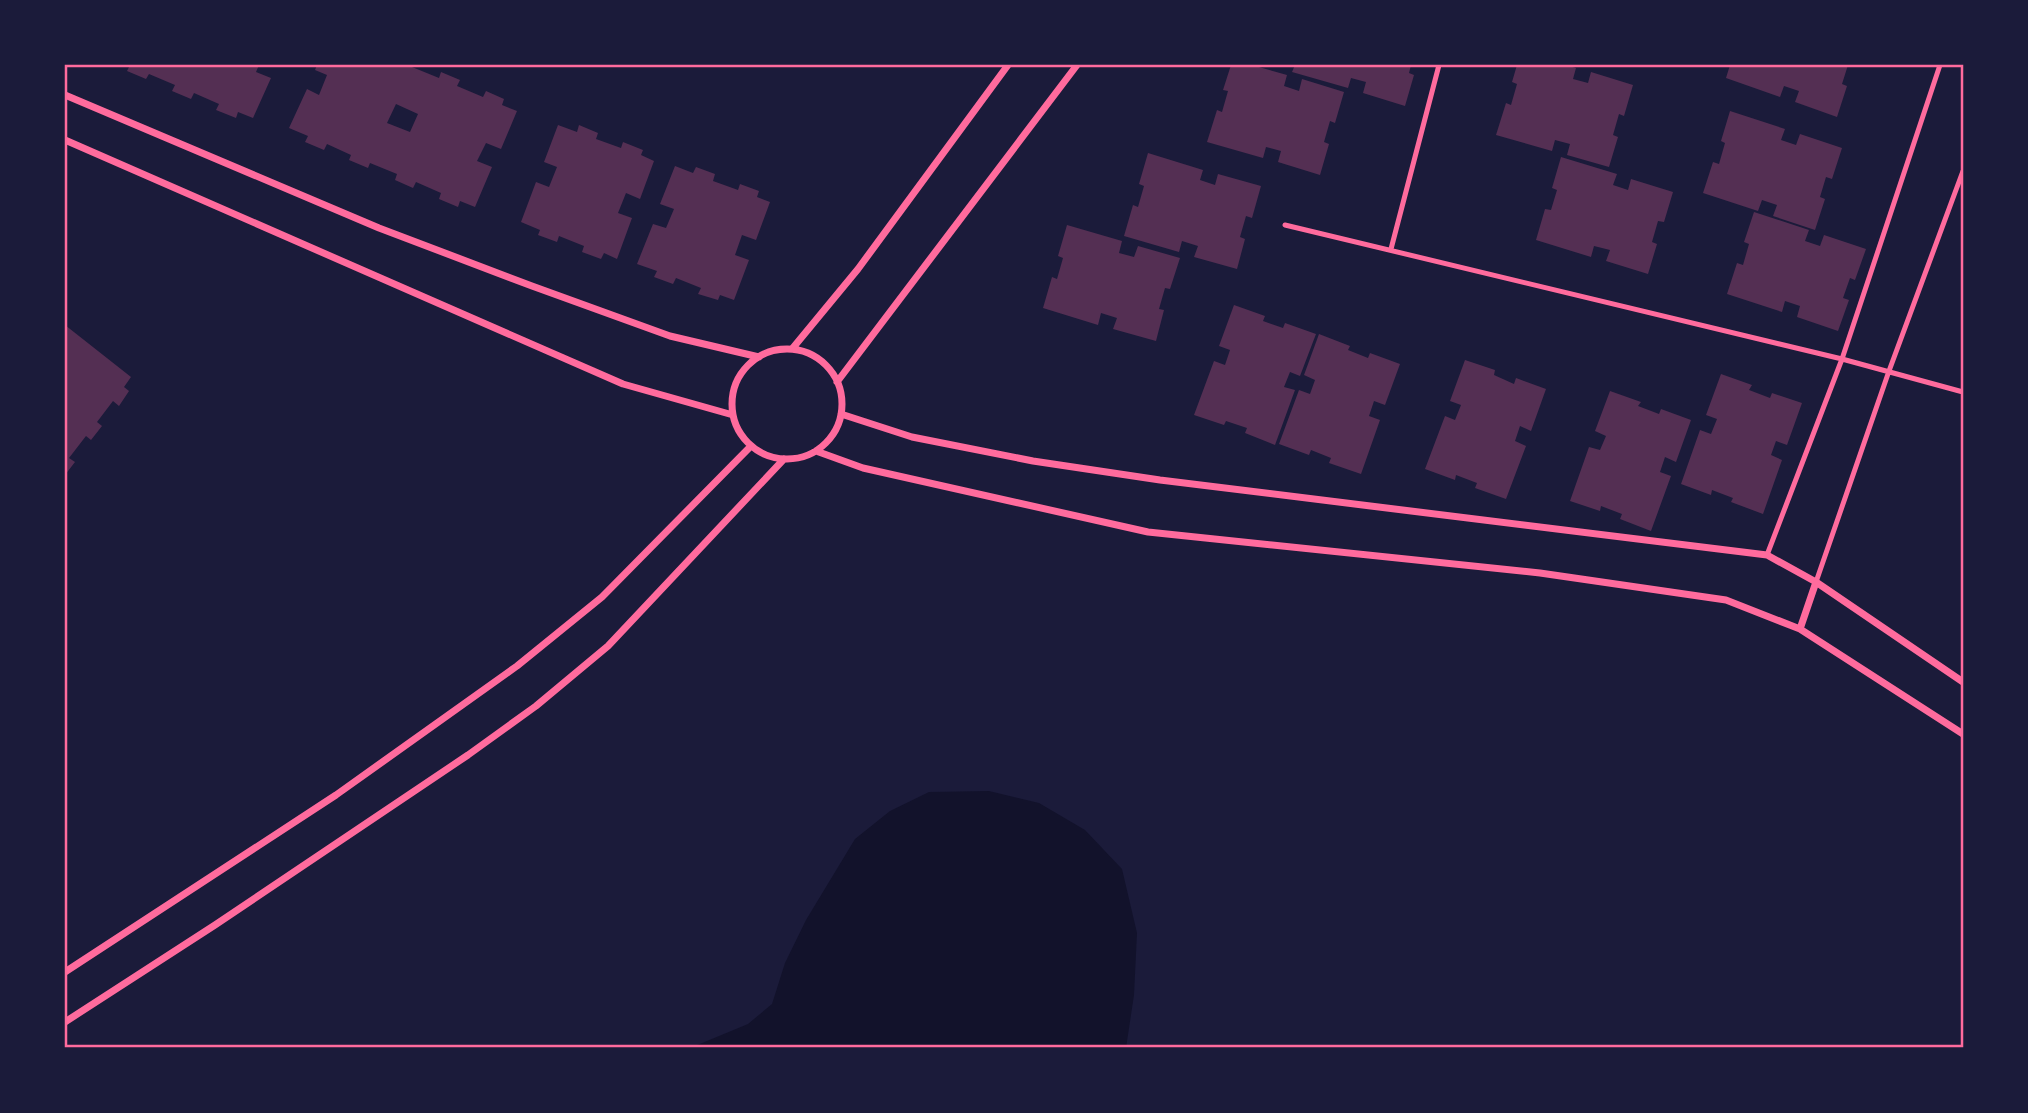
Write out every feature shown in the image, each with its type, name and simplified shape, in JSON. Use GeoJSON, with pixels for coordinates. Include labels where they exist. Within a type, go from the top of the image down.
{"type":"FeatureCollection","features":[{"type":"Feature","properties":{"kind":"street"},"geometry":{"type":"LineString","coordinates":[[792,349],[858,269],[1008,65]]}},
{"type":"Feature","properties":{"kind":"street"},"geometry":{"type":"LineString","coordinates":[[837,382],[1077,65]]}},
{"type":"Feature","properties":{"kind":"street"},"geometry":{"type":"LineString","coordinates":[[65,95],[379,228],[532,286],[670,336],[759,357]]}},
{"type":"Feature","properties":{"kind":"street"},"geometry":{"type":"LineString","coordinates":[[65,140],[623,384],[733,415]]}},
{"type":"Feature","properties":{"kind":"street"},"geometry":{"type":"LineString","coordinates":[[792,349],[813,355],[830,369],[842,397],[841,414],[837,429],[816,451],[800,458],[784,459],[766,455],[751,446],[740,432],[733,415],[732,399],[737,382],[746,368],[759,357],[792,349]]}},
{"type":"Feature","properties":{"kind":"street"},"geometry":{"type":"LineString","coordinates":[[841,414],[912,437],[1033,461],[1160,480],[1767,555],[1816,582],[1963,682]]}},
{"type":"Feature","properties":{"kind":"street"},"geometry":{"type":"LineString","coordinates":[[65,971],[336,795],[517,666],[602,597],[751,446]]}},
{"type":"Feature","properties":{"kind":"street"},"geometry":{"type":"LineString","coordinates":[[816,451],[876,471],[1148,532],[1540,573],[1726,600],[1800,629],[1963,734]]}},
{"type":"Feature","properties":{"kind":"street"},"geometry":{"type":"LineString","coordinates":[[65,1022],[468,755],[536,706],[608,646],[784,459]]}},
{"type":"Feature","properties":{"kind":"street"},"geometry":{"type":"LineString","coordinates":[[1800,629],[1816,582]]}},
{"type":"Feature","properties":{"kind":"lane"},"geometry":{"type":"LineString","coordinates":[[1391,249],[1439,65]]}},
{"type":"Feature","properties":{"kind":"lane"},"geometry":{"type":"LineString","coordinates":[[1767,555],[1842,359],[1940,65]]}},
{"type":"Feature","properties":{"kind":"lane"},"geometry":{"type":"LineString","coordinates":[[1816,582],[1889,371],[1963,171]]}},
{"type":"Feature","properties":{"kind":"lane"},"geometry":{"type":"LineString","coordinates":[[1285,225],[1842,359],[1963,392]]}},
{"type":"Feature","properties":{"kind":"shaded area"},"geometry":{"type":"Polygon","coordinates":[[[989,791],[1039,803],[1085,830],[1122,869],[1137,933],[1134,995],[1126,1048],[690,1048],[748,1024],[772,1004],[785,963],[806,920],[855,839],[890,811],[929,792],[989,791]]]}},
{"type":"Feature","properties":{"kind":"building"},"geometry":{"type":"Polygon","coordinates":[[[130,65],[259,65],[256,72],[271,78],[253,118],[238,112],[236,118],[216,110],[219,104],[194,93],[191,99],[172,91],[175,85],[149,74],[146,79],[127,71],[130,65]]]}},
{"type":"Feature","properties":{"kind":"building"},"geometry":{"type":"Polygon","coordinates":[[[317,65],[413,65],[412,67],[439,78],[441,72],[460,80],[457,86],[483,97],[486,91],[504,99],[502,105],[517,111],[501,149],[486,143],[477,161],[492,167],[475,207],[460,201],[458,207],[439,199],[441,193],[416,182],[413,188],[395,180],[397,174],[370,163],[368,168],[349,160],[351,155],[327,144],[324,150],[305,142],[308,136],[289,128],[307,89],[319,95],[327,75],[315,70],[317,65]],[[396,104],[387,123],[410,132],[418,114],[396,104]]]}},
{"type":"Feature","properties":{"kind":"building"},"geometry":{"type":"Polygon","coordinates":[[[1231,65],[1252,65],[1287,75],[1284,86],[1299,91],[1302,79],[1344,92],[1335,123],[1330,121],[1324,142],[1329,144],[1320,175],[1278,162],[1281,151],[1266,147],[1263,158],[1207,142],[1217,110],[1222,112],[1228,91],[1223,90],[1231,65]]]}},
{"type":"Feature","properties":{"kind":"building"},"geometry":{"type":"Polygon","coordinates":[[[1295,65],[1411,65],[1409,73],[1414,75],[1405,106],[1363,93],[1366,82],[1351,78],[1348,88],[1292,72],[1295,65]]]}},
{"type":"Feature","properties":{"kind":"building"},"geometry":{"type":"Polygon","coordinates":[[[1517,65],[1566,65],[1576,68],[1573,79],[1588,83],[1591,72],[1633,85],[1624,116],[1619,114],[1613,135],[1618,137],[1609,167],[1567,155],[1570,144],[1555,140],[1552,151],[1496,135],[1506,103],[1511,105],[1517,84],[1512,82],[1517,65]]]}},
{"type":"Feature","properties":{"kind":"building"},"geometry":{"type":"Polygon","coordinates":[[[1730,65],[1848,65],[1842,84],[1847,86],[1837,117],[1795,102],[1799,91],[1784,86],[1780,97],[1726,78],[1730,65]]]}},
{"type":"Feature","properties":{"kind":"building"},"geometry":{"type":"Polygon","coordinates":[[[1730,111],[1785,129],[1781,140],[1796,145],[1800,134],[1842,148],[1832,179],[1826,177],[1820,197],[1825,199],[1815,230],[1773,216],[1777,205],[1762,200],[1758,211],[1703,193],[1713,162],[1719,164],[1725,143],[1721,141],[1730,111]]]}},
{"type":"Feature","properties":{"kind":"building"},"geometry":{"type":"Polygon","coordinates":[[[558,125],[577,132],[579,125],[598,133],[596,139],[621,148],[623,142],[643,150],[641,155],[654,161],[640,199],[626,193],[618,213],[632,218],[617,259],[604,253],[601,259],[582,252],[584,246],[559,236],[557,242],[538,235],[540,230],[521,222],[536,182],[549,187],[557,167],[544,162],[558,125]]]}},
{"type":"Feature","properties":{"kind":"building"},"geometry":{"type":"Polygon","coordinates":[[[1148,153],[1203,170],[1200,180],[1215,185],[1218,174],[1261,186],[1252,218],[1246,216],[1240,237],[1245,239],[1237,269],[1194,257],[1198,246],[1182,241],[1179,252],[1124,236],[1133,205],[1138,207],[1144,186],[1139,184],[1148,153]]]}},
{"type":"Feature","properties":{"kind":"building"},"geometry":{"type":"Polygon","coordinates":[[[1561,157],[1617,174],[1613,185],[1628,190],[1631,179],[1673,192],[1664,222],[1658,221],[1652,242],[1657,244],[1648,274],[1606,261],[1610,250],[1594,246],[1591,257],[1536,240],[1545,209],[1551,210],[1557,190],[1552,188],[1561,157]]]}},
{"type":"Feature","properties":{"kind":"building"},"geometry":{"type":"Polygon","coordinates":[[[675,166],[693,173],[696,167],[715,174],[713,181],[738,190],[740,184],[759,191],[757,197],[770,202],[756,240],[742,235],[735,255],[749,260],[734,300],[720,295],[718,300],[698,294],[701,288],[676,278],[673,284],[654,277],[657,271],[637,264],[653,224],[666,228],[674,209],[660,204],[675,166]]]}},
{"type":"Feature","properties":{"kind":"building"},"geometry":{"type":"Polygon","coordinates":[[[1754,212],[1809,230],[1805,241],[1820,246],[1824,235],[1866,249],[1855,280],[1850,278],[1843,298],[1849,300],[1838,331],[1797,317],[1800,306],[1785,301],[1782,312],[1727,294],[1737,263],[1743,265],[1749,244],[1744,242],[1754,212]]]}},
{"type":"Feature","properties":{"kind":"building"},"geometry":{"type":"Polygon","coordinates":[[[1067,225],[1122,241],[1119,253],[1134,257],[1138,246],[1180,258],[1170,289],[1165,288],[1159,309],[1164,310],[1156,341],[1113,329],[1117,318],[1101,313],[1098,325],[1043,308],[1052,277],[1057,279],[1063,258],[1058,256],[1067,225]]]}},
{"type":"Feature","properties":{"kind":"building"},"geometry":{"type":"Polygon","coordinates":[[[1234,305],[1265,316],[1263,321],[1283,328],[1285,323],[1316,334],[1300,376],[1290,372],[1284,387],[1295,390],[1275,445],[1245,433],[1247,428],[1226,421],[1224,425],[1194,415],[1214,361],[1225,365],[1230,350],[1219,346],[1234,305]]]}},
{"type":"Feature","properties":{"kind":"building"},"geometry":{"type":"Polygon","coordinates":[[[65,325],[131,377],[124,387],[129,391],[119,406],[113,401],[97,422],[102,426],[91,440],[86,436],[69,458],[75,462],[65,475],[65,325]]]}},
{"type":"Feature","properties":{"kind":"building"},"geometry":{"type":"Polygon","coordinates":[[[1319,334],[1350,346],[1348,350],[1368,358],[1370,353],[1400,364],[1385,405],[1374,401],[1369,416],[1380,420],[1361,474],[1329,463],[1331,458],[1311,450],[1309,455],[1279,444],[1299,390],[1310,394],[1315,380],[1304,375],[1319,334]]]}},
{"type":"Feature","properties":{"kind":"building"},"geometry":{"type":"Polygon","coordinates":[[[1465,360],[1495,370],[1494,375],[1514,384],[1516,378],[1546,389],[1531,431],[1520,426],[1515,441],[1526,446],[1506,499],[1475,488],[1477,483],[1456,475],[1455,480],[1425,469],[1445,416],[1455,420],[1461,405],[1450,401],[1465,360]]]}},
{"type":"Feature","properties":{"kind":"building"},"geometry":{"type":"Polygon","coordinates":[[[1721,374],[1752,385],[1749,390],[1770,398],[1772,393],[1802,403],[1787,445],[1776,441],[1771,455],[1782,460],[1763,514],[1731,502],[1733,498],[1712,490],[1711,495],[1681,484],[1700,430],[1711,434],[1717,419],[1706,415],[1721,374]]]}},
{"type":"Feature","properties":{"kind":"building"},"geometry":{"type":"Polygon","coordinates":[[[1610,391],[1641,402],[1638,406],[1659,414],[1661,409],[1691,420],[1676,462],[1665,457],[1660,472],[1671,476],[1651,531],[1620,519],[1622,514],[1601,506],[1600,511],[1570,501],[1589,447],[1600,450],[1606,436],[1595,431],[1610,391]]]}}]}
